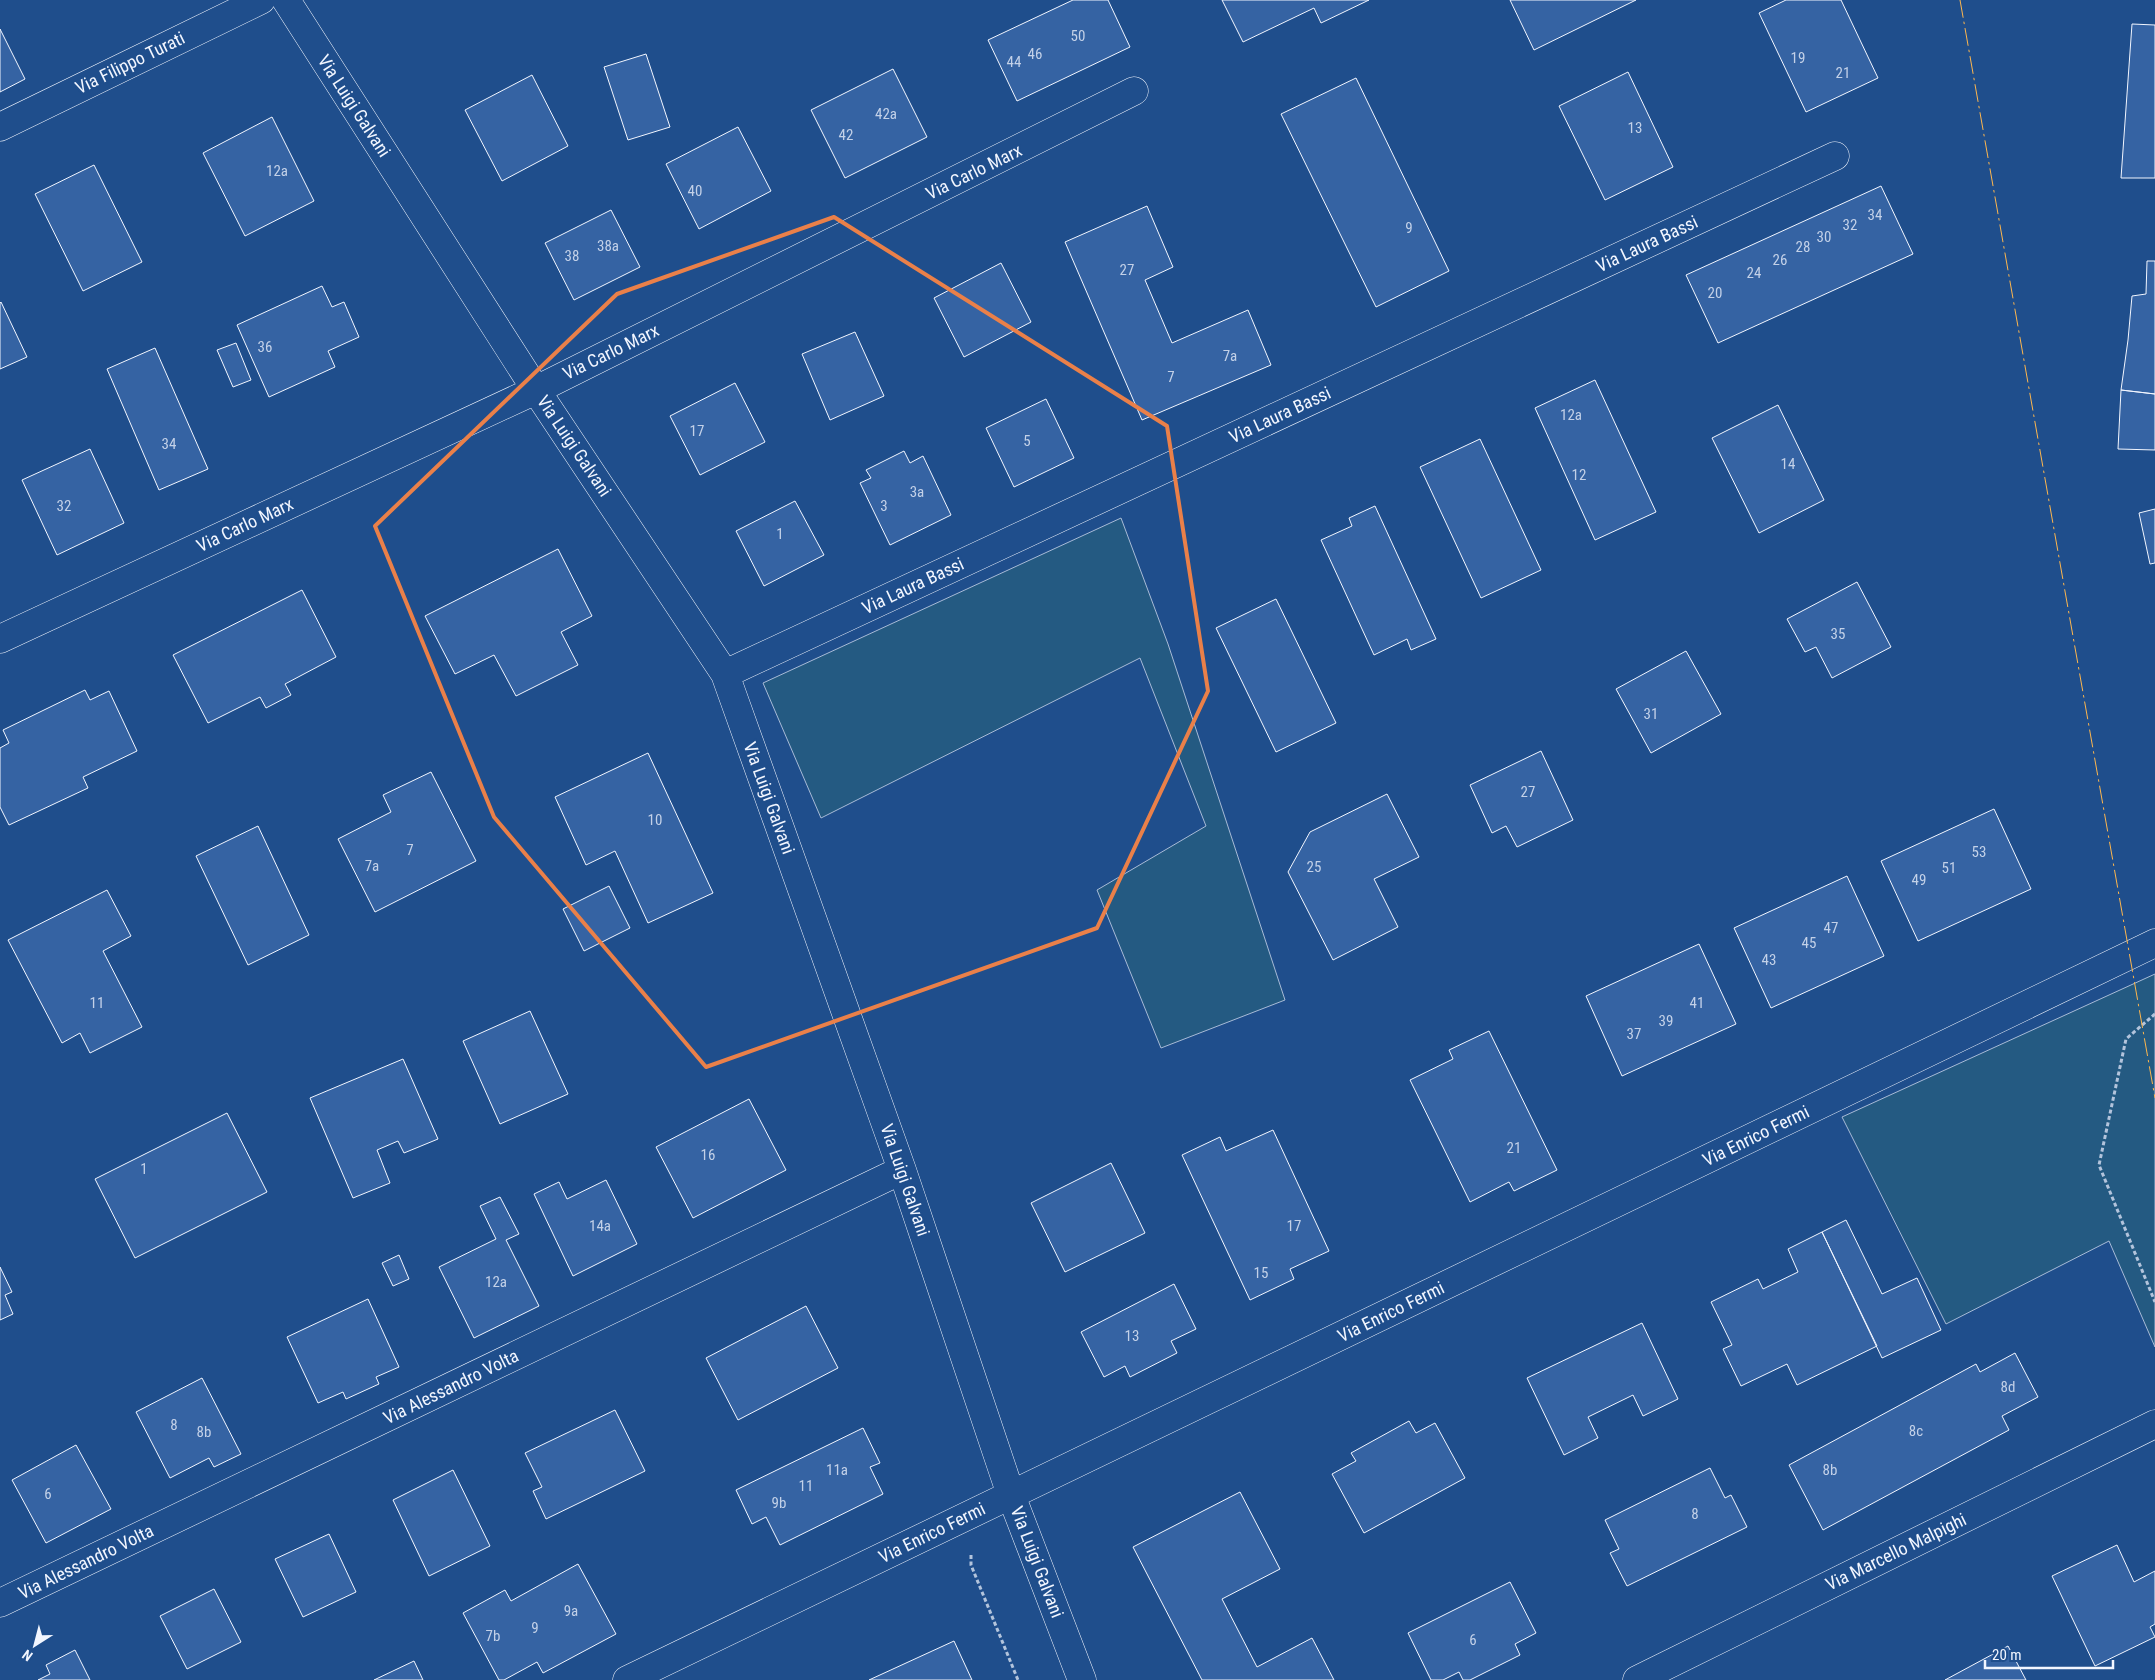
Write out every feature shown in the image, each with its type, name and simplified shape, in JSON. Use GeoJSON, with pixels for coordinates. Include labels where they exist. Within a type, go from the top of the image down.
{"type":"FeatureCollection","features":[{"type":"Feature","properties":{"kind":"street","name":"Via Filippo Turati"},"geometry":{"type":"LineString","coordinates":[[0,127],[261,0]]}},
{"type":"Feature","properties":{"kind":"street","name":"Via Luigi Galvani"},"geometry":{"type":"LineString","coordinates":[[286,0],[536,390],[725,674],[902,1170],[1011,1495],[1082,1680]]}},
{"type":"Feature","properties":{"kind":"street","name":"Via Carlo Marx"},"geometry":{"type":"LineString","coordinates":[[0,638],[536,390],[1134,92]]}},
{"type":"Feature","properties":{"kind":"street","name":"Via Laura Bassi"},"geometry":{"type":"LineString","coordinates":[[725,674],[1835,156]]}},
{"type":"Feature","properties":{"kind":"street","name":"Via Enrico Fermi"},"geometry":{"type":"LineString","coordinates":[[627,1680],[2155,943]]}},
{"type":"Feature","properties":{"kind":"street","name":"Via Alessandro Volta"},"geometry":{"type":"LineString","coordinates":[[0,1603],[902,1170]]}},
{"type":"Feature","properties":{"kind":"street","name":"Via Marcello Malpighi"},"geometry":{"type":"LineString","coordinates":[[1637,1680],[2155,1424]]}},
{"type":"Feature","properties":{"kind":"path"},"geometry":{"type":"LineString","coordinates":[[2155,1014],[2126,1039],[2099,1165],[2155,1302]]}},
{"type":"Feature","properties":{"kind":"path"},"geometry":{"type":"LineString","coordinates":[[969,1516],[971,1565],[1018,1680]]}},
{"type":"Feature","properties":{"kind":"highlighted area"},"geometry":{"type":"Polygon","coordinates":[[[834,217],[1167,426],[1208,691],[1097,928],[706,1067],[494,817],[375,526],[617,294],[834,217]]]}},
{"type":"Feature","properties":{"kind":"shaded area"},"geometry":{"type":"Polygon","coordinates":[[[1121,518],[1168,644],[1285,1000],[1161,1048],[1097,890],[1206,826],[1140,658],[821,818],[763,683],[1121,518]]]}},
{"type":"Feature","properties":{"kind":"shaded area"},"geometry":{"type":"Polygon","coordinates":[[[2155,974],[2155,1347],[2109,1241],[1946,1324],[1842,1117],[2155,974]]]}},
{"type":"Feature","properties":{"kind":"building"},"geometry":{"type":"Polygon","coordinates":[[[1073,0],[1108,0],[1130,47],[1017,101],[988,40],[1073,0]]]}},
{"type":"Feature","properties":{"kind":"building"},"geometry":{"type":"Polygon","coordinates":[[[1222,0],[1369,0],[1321,23],[1314,8],[1243,42],[1222,0]]]}},
{"type":"Feature","properties":{"kind":"building"},"geometry":{"type":"Polygon","coordinates":[[[1510,0],[1636,0],[1534,50],[1510,0]]]}},
{"type":"Feature","properties":{"kind":"building"},"geometry":{"type":"Polygon","coordinates":[[[1786,0],[1841,0],[1878,78],[1806,112],[1759,13],[1786,0]]]}},
{"type":"Feature","properties":{"kind":"building"},"geometry":{"type":"Polygon","coordinates":[[[2132,24],[2155,25],[2155,178],[2121,178],[2132,24]]]}},
{"type":"Feature","properties":{"kind":"building"},"geometry":{"type":"Polygon","coordinates":[[[0,29],[25,79],[0,92],[0,29]]]}},
{"type":"Feature","properties":{"kind":"building"},"geometry":{"type":"Polygon","coordinates":[[[646,54],[670,127],[628,140],[604,67],[646,54]]]}},
{"type":"Feature","properties":{"kind":"building"},"geometry":{"type":"Polygon","coordinates":[[[893,69],[927,137],[845,178],[811,110],[893,69]]]}},
{"type":"Feature","properties":{"kind":"building"},"geometry":{"type":"Polygon","coordinates":[[[1628,72],[1673,167],[1605,200],[1559,106],[1628,72]]]}},
{"type":"Feature","properties":{"kind":"building"},"geometry":{"type":"Polygon","coordinates":[[[532,75],[568,146],[502,181],[465,110],[532,75]]]}},
{"type":"Feature","properties":{"kind":"building"},"geometry":{"type":"Polygon","coordinates":[[[1356,78],[1449,271],[1376,307],[1281,114],[1356,78]]]}},
{"type":"Feature","properties":{"kind":"building"},"geometry":{"type":"Polygon","coordinates":[[[272,117],[314,201],[245,236],[203,153],[272,117]]]}},
{"type":"Feature","properties":{"kind":"building"},"geometry":{"type":"Polygon","coordinates":[[[738,127],[771,191],[699,229],[666,164],[738,127]]]}},
{"type":"Feature","properties":{"kind":"building"},"geometry":{"type":"Polygon","coordinates":[[[94,165],[142,262],[83,291],[35,194],[94,165]]]}},
{"type":"Feature","properties":{"kind":"building"},"geometry":{"type":"Polygon","coordinates":[[[1881,186],[1913,254],[1718,343],[1686,275],[1881,186]]]}},
{"type":"Feature","properties":{"kind":"building"},"geometry":{"type":"Polygon","coordinates":[[[1147,206],[1173,267],[1145,280],[1172,343],[1248,310],[1271,365],[1142,420],[1065,242],[1147,206]]]}},
{"type":"Feature","properties":{"kind":"building"},"geometry":{"type":"Polygon","coordinates":[[[611,210],[640,267],[574,300],[545,243],[611,210]]]}},
{"type":"Feature","properties":{"kind":"building"},"geometry":{"type":"Polygon","coordinates":[[[2147,261],[2155,261],[2155,394],[2121,390],[2132,296],[2146,294],[2147,261]]]}},
{"type":"Feature","properties":{"kind":"building"},"geometry":{"type":"Polygon","coordinates":[[[1001,263],[1031,322],[964,357],[934,298],[1001,263]]]}},
{"type":"Feature","properties":{"kind":"building"},"geometry":{"type":"Polygon","coordinates":[[[322,286],[332,307],[344,302],[359,337],[328,351],[335,367],[269,397],[237,325],[322,286]]]}},
{"type":"Feature","properties":{"kind":"building"},"geometry":{"type":"Polygon","coordinates":[[[0,303],[27,357],[0,369],[0,303]]]}},
{"type":"Feature","properties":{"kind":"building"},"geometry":{"type":"Polygon","coordinates":[[[855,332],[884,396],[830,420],[802,354],[855,332]]]}},
{"type":"Feature","properties":{"kind":"building"},"geometry":{"type":"Polygon","coordinates":[[[236,343],[251,380],[233,387],[217,350],[236,343]]]}},
{"type":"Feature","properties":{"kind":"building"},"geometry":{"type":"Polygon","coordinates":[[[155,348],[208,469],[159,490],[107,369],[155,348]]]}},
{"type":"Feature","properties":{"kind":"building"},"geometry":{"type":"Polygon","coordinates":[[[1595,380],[1656,512],[1595,540],[1535,408],[1595,380]]]}},
{"type":"Feature","properties":{"kind":"building"},"geometry":{"type":"Polygon","coordinates":[[[735,383],[765,442],[700,475],[670,416],[735,383]]]}},
{"type":"Feature","properties":{"kind":"building"},"geometry":{"type":"Polygon","coordinates":[[[2121,390],[2155,394],[2155,450],[2118,449],[2121,390]]]}},
{"type":"Feature","properties":{"kind":"building"},"geometry":{"type":"Polygon","coordinates":[[[1046,399],[1074,458],[1014,487],[986,428],[1046,399]]]}},
{"type":"Feature","properties":{"kind":"building"},"geometry":{"type":"Polygon","coordinates":[[[1778,405],[1824,500],[1759,533],[1712,438],[1778,405]]]}},
{"type":"Feature","properties":{"kind":"building"},"geometry":{"type":"Polygon","coordinates":[[[1480,439],[1541,570],[1481,598],[1420,467],[1480,439]]]}},
{"type":"Feature","properties":{"kind":"building"},"geometry":{"type":"Polygon","coordinates":[[[90,449],[124,523],[57,555],[22,480],[90,449]]]}},
{"type":"Feature","properties":{"kind":"building"},"geometry":{"type":"Polygon","coordinates":[[[904,451],[910,463],[923,456],[951,515],[890,545],[860,483],[871,478],[866,470],[904,451]]]}},
{"type":"Feature","properties":{"kind":"building"},"geometry":{"type":"Polygon","coordinates":[[[795,501],[824,555],[764,586],[736,531],[795,501]]]}},
{"type":"Feature","properties":{"kind":"building"},"geometry":{"type":"Polygon","coordinates":[[[1375,506],[1436,639],[1411,650],[1407,639],[1374,655],[1321,540],[1352,526],[1349,518],[1375,506]]]}},
{"type":"Feature","properties":{"kind":"building"},"geometry":{"type":"Polygon","coordinates":[[[2155,509],[2155,563],[2150,564],[2139,513],[2155,509]]]}},
{"type":"Feature","properties":{"kind":"building"},"geometry":{"type":"Polygon","coordinates":[[[558,549],[592,616],[561,632],[578,665],[516,696],[494,655],[455,674],[425,616],[558,549]]]}},
{"type":"Feature","properties":{"kind":"building"},"geometry":{"type":"Polygon","coordinates":[[[1857,582],[1891,647],[1832,678],[1816,647],[1805,652],[1787,619],[1857,582]]]}},
{"type":"Feature","properties":{"kind":"building"},"geometry":{"type":"Polygon","coordinates":[[[302,590],[336,657],[285,684],[291,695],[266,708],[260,697],[208,723],[173,655],[302,590]]]}},
{"type":"Feature","properties":{"kind":"building"},"geometry":{"type":"Polygon","coordinates":[[[1276,599],[1336,723],[1276,752],[1216,628],[1276,599]]]}},
{"type":"Feature","properties":{"kind":"building"},"geometry":{"type":"Polygon","coordinates":[[[1686,651],[1721,714],[1651,753],[1616,689],[1686,651]]]}},
{"type":"Feature","properties":{"kind":"building"},"geometry":{"type":"Polygon","coordinates":[[[85,690],[90,700],[109,691],[137,751],[83,777],[88,788],[9,825],[0,807],[0,748],[9,743],[3,730],[85,690]]]}},
{"type":"Feature","properties":{"kind":"building"},"geometry":{"type":"Polygon","coordinates":[[[1541,751],[1573,820],[1517,847],[1506,826],[1492,833],[1470,785],[1541,751]]]}},
{"type":"Feature","properties":{"kind":"building"},"geometry":{"type":"Polygon","coordinates":[[[648,753],[713,893],[648,923],[615,851],[586,865],[555,797],[648,753]]]}},
{"type":"Feature","properties":{"kind":"building"},"geometry":{"type":"Polygon","coordinates":[[[431,772],[476,861],[375,912],[338,839],[391,812],[383,795],[431,772]]]}},
{"type":"Feature","properties":{"kind":"building"},"geometry":{"type":"Polygon","coordinates":[[[1387,794],[1419,857],[1374,879],[1398,927],[1333,960],[1288,872],[1310,832],[1387,794]]]}},
{"type":"Feature","properties":{"kind":"building"},"geometry":{"type":"Polygon","coordinates":[[[1994,809],[2031,889],[1918,941],[1881,861],[1994,809]]]}},
{"type":"Feature","properties":{"kind":"building"},"geometry":{"type":"Polygon","coordinates":[[[258,826],[309,935],[248,965],[196,856],[258,826]]]}},
{"type":"Feature","properties":{"kind":"building"},"geometry":{"type":"Polygon","coordinates":[[[1847,876],[1884,956],[1771,1008],[1734,928],[1847,876]]]}},
{"type":"Feature","properties":{"kind":"building"},"geometry":{"type":"Polygon","coordinates":[[[609,886],[630,928],[584,951],[563,909],[609,886]]]}},
{"type":"Feature","properties":{"kind":"building"},"geometry":{"type":"Polygon","coordinates":[[[107,890],[131,936],[103,951],[142,1027],[90,1053],[80,1033],[62,1043],[8,940],[107,890]]]}},
{"type":"Feature","properties":{"kind":"building"},"geometry":{"type":"Polygon","coordinates":[[[1699,944],[1736,1024],[1622,1076],[1586,996],[1699,944]]]}},
{"type":"Feature","properties":{"kind":"building"},"geometry":{"type":"Polygon","coordinates":[[[530,1011],[568,1094],[500,1124],[463,1041],[530,1011]]]}},
{"type":"Feature","properties":{"kind":"building"},"geometry":{"type":"Polygon","coordinates":[[[1489,1031],[1557,1170],[1514,1191],[1509,1182],[1470,1202],[1410,1080],[1453,1059],[1449,1050],[1489,1031]]]}},
{"type":"Feature","properties":{"kind":"building"},"geometry":{"type":"Polygon","coordinates":[[[403,1059],[438,1139],[404,1153],[398,1141],[377,1150],[390,1183],[353,1198],[310,1098],[403,1059]]]}},
{"type":"Feature","properties":{"kind":"building"},"geometry":{"type":"Polygon","coordinates":[[[749,1099],[786,1170],[693,1218],[656,1147],[749,1099]]]}},
{"type":"Feature","properties":{"kind":"building"},"geometry":{"type":"Polygon","coordinates":[[[227,1113],[267,1192],[135,1258],[95,1179],[227,1113]]]}},
{"type":"Feature","properties":{"kind":"building"},"geometry":{"type":"Polygon","coordinates":[[[1273,1130],[1329,1251],[1290,1269],[1294,1279],[1250,1300],[1182,1155],[1220,1137],[1226,1151],[1273,1130]]]}},
{"type":"Feature","properties":{"kind":"building"},"geometry":{"type":"Polygon","coordinates":[[[1111,1163],[1145,1233],[1065,1272],[1031,1203],[1111,1163]]]}},
{"type":"Feature","properties":{"kind":"building"},"geometry":{"type":"Polygon","coordinates":[[[606,1180],[637,1244],[573,1276],[534,1194],[559,1182],[567,1199],[606,1180]]]}},
{"type":"Feature","properties":{"kind":"building"},"geometry":{"type":"Polygon","coordinates":[[[500,1197],[519,1234],[506,1240],[539,1306],[474,1338],[439,1267],[496,1239],[480,1206],[500,1197]]]}},
{"type":"Feature","properties":{"kind":"building"},"geometry":{"type":"Polygon","coordinates":[[[1846,1220],[1882,1294],[1917,1278],[1941,1330],[1882,1358],[1822,1232],[1846,1220]]]}},
{"type":"Feature","properties":{"kind":"building"},"geometry":{"type":"Polygon","coordinates":[[[1822,1232],[1877,1346],[1797,1385],[1787,1364],[1741,1386],[1723,1349],[1732,1345],[1711,1302],[1758,1279],[1763,1289],[1798,1272],[1788,1249],[1822,1232]]]}},
{"type":"Feature","properties":{"kind":"building"},"geometry":{"type":"Polygon","coordinates":[[[399,1255],[409,1279],[393,1286],[382,1263],[399,1255]]]}},
{"type":"Feature","properties":{"kind":"building"},"geometry":{"type":"Polygon","coordinates":[[[0,1267],[12,1292],[5,1295],[13,1314],[0,1320],[0,1267]]]}},
{"type":"Feature","properties":{"kind":"building"},"geometry":{"type":"Polygon","coordinates":[[[1174,1284],[1196,1329],[1171,1341],[1177,1353],[1130,1377],[1125,1366],[1104,1377],[1081,1332],[1174,1284]]]}},
{"type":"Feature","properties":{"kind":"building"},"geometry":{"type":"Polygon","coordinates":[[[368,1299],[399,1367],[376,1377],[379,1384],[346,1399],[343,1392],[318,1403],[287,1337],[368,1299]]]}},
{"type":"Feature","properties":{"kind":"building"},"geometry":{"type":"Polygon","coordinates":[[[806,1306],[838,1368],[738,1420],[706,1358],[806,1306]]]}},
{"type":"Feature","properties":{"kind":"building"},"geometry":{"type":"Polygon","coordinates":[[[1642,1323],[1678,1399],[1643,1416],[1633,1395],[1588,1417],[1598,1438],[1564,1455],[1527,1378],[1642,1323]]]}},
{"type":"Feature","properties":{"kind":"building"},"geometry":{"type":"Polygon","coordinates":[[[2015,1353],[2038,1397],[2002,1416],[2009,1430],[1823,1530],[1789,1465],[1976,1364],[1980,1372],[2015,1353]]]}},
{"type":"Feature","properties":{"kind":"building"},"geometry":{"type":"Polygon","coordinates":[[[202,1378],[241,1454],[214,1467],[209,1458],[170,1478],[136,1412],[202,1378]]]}},
{"type":"Feature","properties":{"kind":"building"},"geometry":{"type":"Polygon","coordinates":[[[615,1410],[645,1471],[546,1519],[533,1491],[542,1487],[525,1453],[615,1410]]]}},
{"type":"Feature","properties":{"kind":"building"},"geometry":{"type":"Polygon","coordinates":[[[1409,1421],[1416,1433],[1435,1423],[1465,1478],[1364,1533],[1332,1474],[1356,1461],[1351,1453],[1409,1421]]]}},
{"type":"Feature","properties":{"kind":"building"},"geometry":{"type":"Polygon","coordinates":[[[863,1428],[880,1463],[870,1467],[883,1494],[780,1545],[766,1517],[752,1524],[736,1490],[863,1428]]]}},
{"type":"Feature","properties":{"kind":"building"},"geometry":{"type":"Polygon","coordinates":[[[76,1445],[111,1509],[46,1543],[12,1480],[76,1445]]]}},
{"type":"Feature","properties":{"kind":"building"},"geometry":{"type":"Polygon","coordinates":[[[1710,1468],[1725,1498],[1731,1495],[1747,1527],[1627,1586],[1610,1553],[1619,1549],[1605,1520],[1710,1468]]]}},
{"type":"Feature","properties":{"kind":"building"},"geometry":{"type":"Polygon","coordinates":[[[453,1470],[490,1546],[429,1576],[393,1500],[453,1470]]]}},
{"type":"Feature","properties":{"kind":"building"},"geometry":{"type":"Polygon","coordinates":[[[1240,1492],[1280,1569],[1222,1599],[1257,1667],[1312,1638],[1334,1680],[1202,1680],[1133,1547],[1240,1492]]]}},
{"type":"Feature","properties":{"kind":"building"},"geometry":{"type":"Polygon","coordinates":[[[329,1534],[356,1592],[303,1617],[275,1559],[329,1534]]]}},
{"type":"Feature","properties":{"kind":"building"},"geometry":{"type":"Polygon","coordinates":[[[2117,1545],[2134,1582],[2155,1571],[2155,1624],[2150,1627],[2155,1637],[2095,1666],[2052,1576],[2117,1545]]]}},
{"type":"Feature","properties":{"kind":"building"},"geometry":{"type":"Polygon","coordinates":[[[578,1564],[616,1634],[543,1673],[537,1662],[504,1680],[499,1680],[463,1613],[505,1590],[511,1601],[578,1564]]]}},
{"type":"Feature","properties":{"kind":"building"},"geometry":{"type":"Polygon","coordinates":[[[1510,1582],[1536,1633],[1515,1644],[1520,1655],[1470,1680],[1463,1680],[1459,1672],[1443,1680],[1431,1680],[1408,1633],[1510,1582]]]}},
{"type":"Feature","properties":{"kind":"building"},"geometry":{"type":"Polygon","coordinates":[[[214,1589],[241,1642],[187,1669],[160,1616],[214,1589]]]}},
{"type":"Feature","properties":{"kind":"building"},"geometry":{"type":"Polygon","coordinates":[[[954,1641],[972,1680],[869,1680],[954,1641]]]}},
{"type":"Feature","properties":{"kind":"building"},"geometry":{"type":"Polygon","coordinates":[[[2008,1646],[2026,1680],[1945,1680],[2008,1646]]]}},
{"type":"Feature","properties":{"kind":"building"},"geometry":{"type":"Polygon","coordinates":[[[75,1650],[90,1680],[38,1680],[50,1674],[46,1665],[75,1650]]]}},
{"type":"Feature","properties":{"kind":"building"},"geometry":{"type":"Polygon","coordinates":[[[414,1661],[423,1680],[374,1680],[414,1661]]]}},
{"type":"Feature","properties":{"kind":"power"},"geometry":{"type":"LineString","coordinates":[[1960,0],[2155,1098]]}}]}
